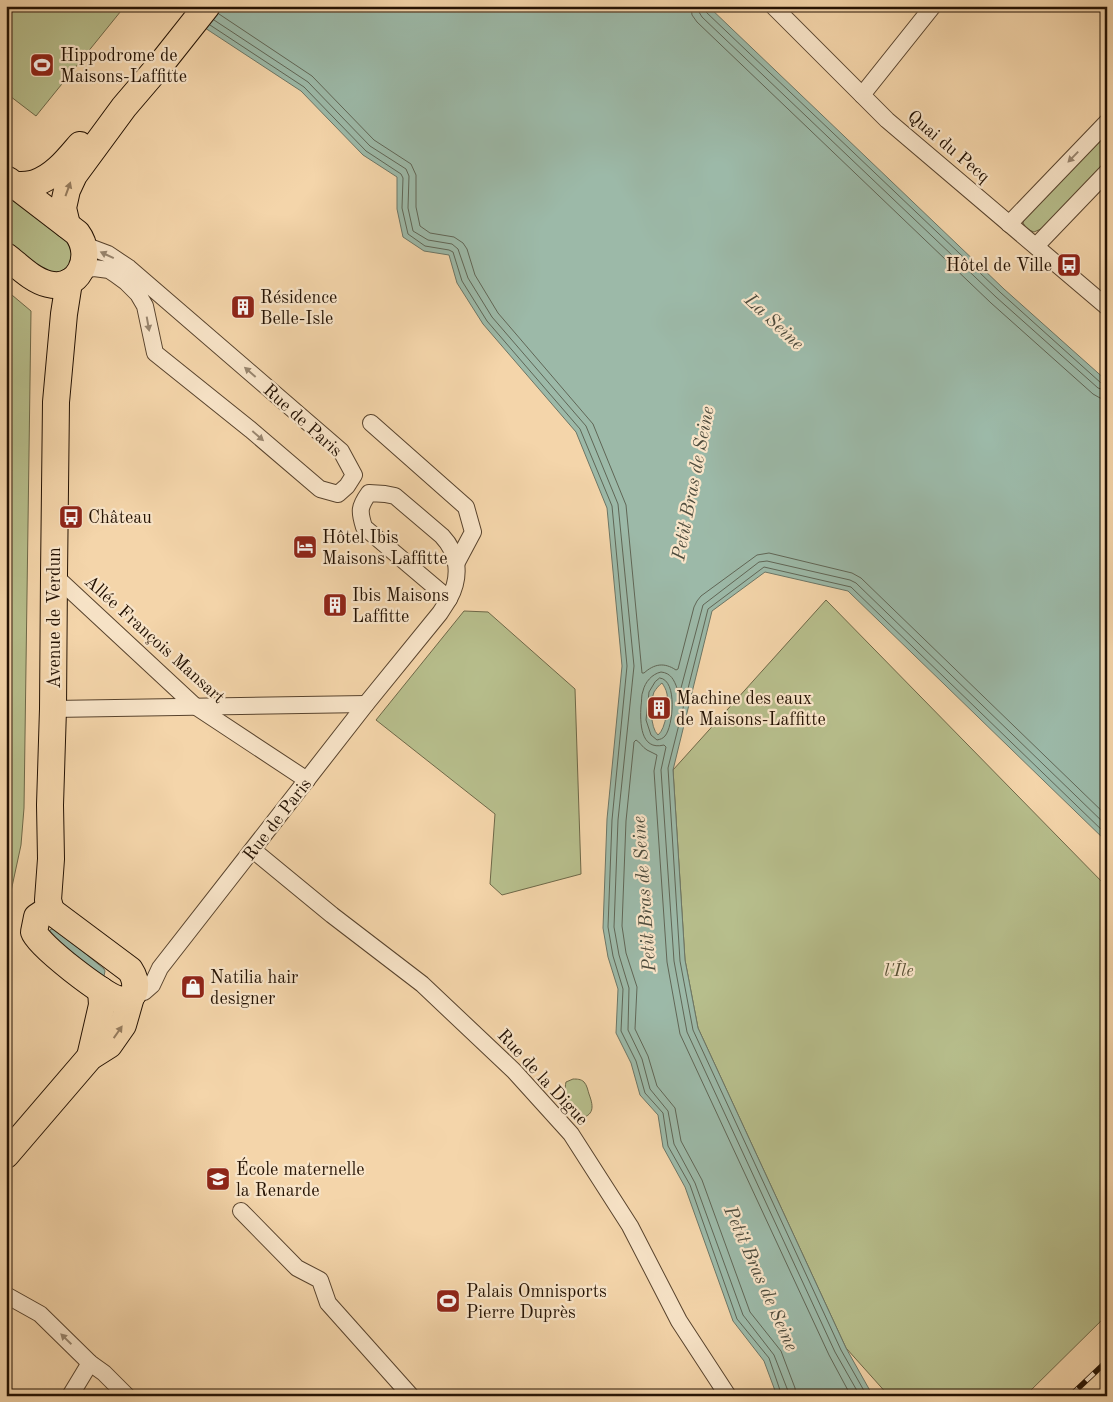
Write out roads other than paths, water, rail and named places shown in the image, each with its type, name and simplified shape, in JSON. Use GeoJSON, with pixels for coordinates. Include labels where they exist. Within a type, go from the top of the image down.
{"type":"FeatureCollection","features":[{"type":"Feature","properties":{"kind":"main road"},"geometry":{"type":"LineString","coordinates":[[67,225],[63,208],[67,190],[74,175],[161,56],[193,6]]}},
{"type":"Feature","properties":{"kind":"main road"},"geometry":{"type":"LineString","coordinates":[[11,182],[36,183],[53,173],[207,6]]}},
{"type":"Feature","properties":{"kind":"main road"},"geometry":{"type":"LineString","coordinates":[[6,256],[33,278],[52,285],[61,285],[78,266],[77,233],[11,182]]}},
{"type":"Feature","properties":{"kind":"main road","name":"Avenue de Verdun"},"geometry":{"type":"LineString","coordinates":[[51,911],[48,900],[51,859],[50,805],[53,709],[56,402],[64,314],[78,266]]}},
{"type":"Feature","properties":{"kind":"main road","name":"Avenue de Verdun"},"geometry":{"type":"LineString","coordinates":[[40,281],[49,315],[56,402]]}},
{"type":"Feature","properties":{"kind":"main road","name":"Avenue de Verdun"},"geometry":{"type":"LineString","coordinates":[[34,932],[30,915],[31,902],[37,860],[50,805]]}},
{"type":"Feature","properties":{"kind":"main road"},"geometry":{"type":"LineString","coordinates":[[6,1154],[90,1057],[108,1045],[123,1025],[133,989],[130,970],[108,953],[51,911],[37,917],[35,936],[68,965],[101,990],[110,996],[126,999],[133,989]]}},
{"type":"Feature","properties":{"kind":"main road"},"geometry":{"type":"LineString","coordinates":[[90,1057],[102,1005],[101,990]]}},
{"type":"Feature","properties":{"kind":"street","name":"Quai du Pecq"},"geometry":{"type":"LineString","coordinates":[[774,6],[887,120],[1107,307]]}},
{"type":"Feature","properties":{"kind":"street"},"geometry":{"type":"LineString","coordinates":[[862,95],[933,6]]}},
{"type":"Feature","properties":{"kind":"street"},"geometry":{"type":"LineString","coordinates":[[1009,224],[1107,122]]}},
{"type":"Feature","properties":{"kind":"street"},"geometry":{"type":"LineString","coordinates":[[1036,246],[1107,172]]}},
{"type":"Feature","properties":{"kind":"street","name":"Rue de Paris"},"geometry":{"type":"LineString","coordinates":[[108,254],[129,268],[341,451],[354,475],[347,486],[338,494],[320,489],[251,430],[155,353],[145,306],[138,294],[126,282],[108,270],[78,266],[108,254]]}},
{"type":"Feature","properties":{"kind":"street"},"geometry":{"type":"LineString","coordinates":[[371,423],[466,507],[473,532],[457,562]]}},
{"type":"Feature","properties":{"kind":"street"},"geometry":{"type":"LineString","coordinates":[[449,599],[364,527],[360,513],[364,500],[369,493],[395,496],[449,543],[457,562]]}},
{"type":"Feature","properties":{"kind":"street","name":"Rue de Paris"},"geometry":{"type":"LineString","coordinates":[[133,989],[160,968],[306,780],[440,613],[453,592],[457,574],[457,562]]}},
{"type":"Feature","properties":{"kind":"street","name":"Allée François Mansart"},"geometry":{"type":"LineString","coordinates":[[54,574],[195,706],[306,780]]}},
{"type":"Feature","properties":{"kind":"street"},"geometry":{"type":"LineString","coordinates":[[53,709],[366,704]]}},
{"type":"Feature","properties":{"kind":"street","name":"Rue de la Digue"},"geometry":{"type":"LineString","coordinates":[[253,850],[332,915],[422,984],[514,1071],[571,1134],[630,1226],[678,1321],[728,1396]]}},
{"type":"Feature","properties":{"kind":"street"},"geometry":{"type":"LineString","coordinates":[[242,1211],[297,1268],[320,1280],[328,1303],[411,1396]]}},
{"type":"Feature","properties":{"kind":"street"},"geometry":{"type":"LineString","coordinates":[[6,1295],[40,1314],[127,1396]]}},
{"type":"Feature","properties":{"kind":"street"},"geometry":{"type":"LineString","coordinates":[[70,1396],[90,1363]]}},
{"type":"Feature","properties":{"kind":"water"},"geometry":{"type":"Polygon","coordinates":[[[177,6],[708,6],[1004,289],[1107,381],[1107,842],[848,591],[765,572],[712,611],[673,770],[685,960],[698,1028],[846,1348],[873,1396],[777,1396],[764,1361],[733,1321],[685,1187],[663,1147],[658,1115],[640,1095],[631,1063],[616,1033],[618,989],[608,957],[603,928],[607,819],[622,666],[607,508],[576,432],[483,324],[457,283],[449,255],[424,251],[403,237],[397,209],[397,177],[363,155],[301,91],[205,28],[177,6]],[[662,683],[654,692],[652,702],[653,727],[658,735],[665,722],[668,698],[662,683]]]}},
{"type":"Feature","properties":{"kind":"water"},"geometry":{"type":"Polygon","coordinates":[[[51,929],[57,930],[104,969],[104,976],[97,978],[49,932],[51,929]]]}},
{"type":"Feature","properties":{"kind":"railway"},"geometry":{"type":"LineString","coordinates":[[1070,1396],[1107,1361]]}},
{"type":"Feature","properties":{"kind":"place","name":"Hippodrome de Maisons-Laffitte"},"geometry":{"type":"Point","coordinates":[42,65]}},
{"type":"Feature","properties":{"kind":"place","name":"Hôtel de Ville"},"geometry":{"type":"Point","coordinates":[1069,265]}},
{"type":"Feature","properties":{"kind":"place","name":"Résidence Belle-Isle"},"geometry":{"type":"Point","coordinates":[243,307]}},
{"type":"Feature","properties":{"kind":"place","name":"Château"},"geometry":{"type":"Point","coordinates":[71,517]}},
{"type":"Feature","properties":{"kind":"place","name":"Hôtel Ibis Maisons Laffitte"},"geometry":{"type":"Point","coordinates":[305,547]}},
{"type":"Feature","properties":{"kind":"place","name":"Ibis Maisons Laffitte"},"geometry":{"type":"Point","coordinates":[335,605]}},
{"type":"Feature","properties":{"kind":"place","name":"Machine des eaux de Maisons-Laffitte"},"geometry":{"type":"Point","coordinates":[659,708]}},
{"type":"Feature","properties":{"kind":"place","name":"Natilia hair designer"},"geometry":{"type":"Point","coordinates":[193,987]}},
{"type":"Feature","properties":{"kind":"place","name":"École maternelle la Renarde"},"geometry":{"type":"Point","coordinates":[218,1179]}},
{"type":"Feature","properties":{"kind":"place","name":"Palais Omnisports Pierre Duprès"},"geometry":{"type":"Point","coordinates":[448,1301]}},
{"type":"Feature","properties":{"kind":"water label","name":"La Seine"},"geometry":{"type":"Point","coordinates":[775,321]}},
{"type":"Feature","properties":{"kind":"water label","name":"Petit Bras de Seine"},"geometry":{"type":"Point","coordinates":[692,483]}},
{"type":"Feature","properties":{"kind":"water label","name":"Petit Bras de Seine"},"geometry":{"type":"Point","coordinates":[643,894]}},
{"type":"Feature","properties":{"kind":"water label","name":"Petit Bras de Seine"},"geometry":{"type":"Point","coordinates":[762,1278]}},
{"type":"Feature","properties":{"kind":"park label","name":"l'Île"},"geometry":{"type":"Point","coordinates":[899,970]}}]}
